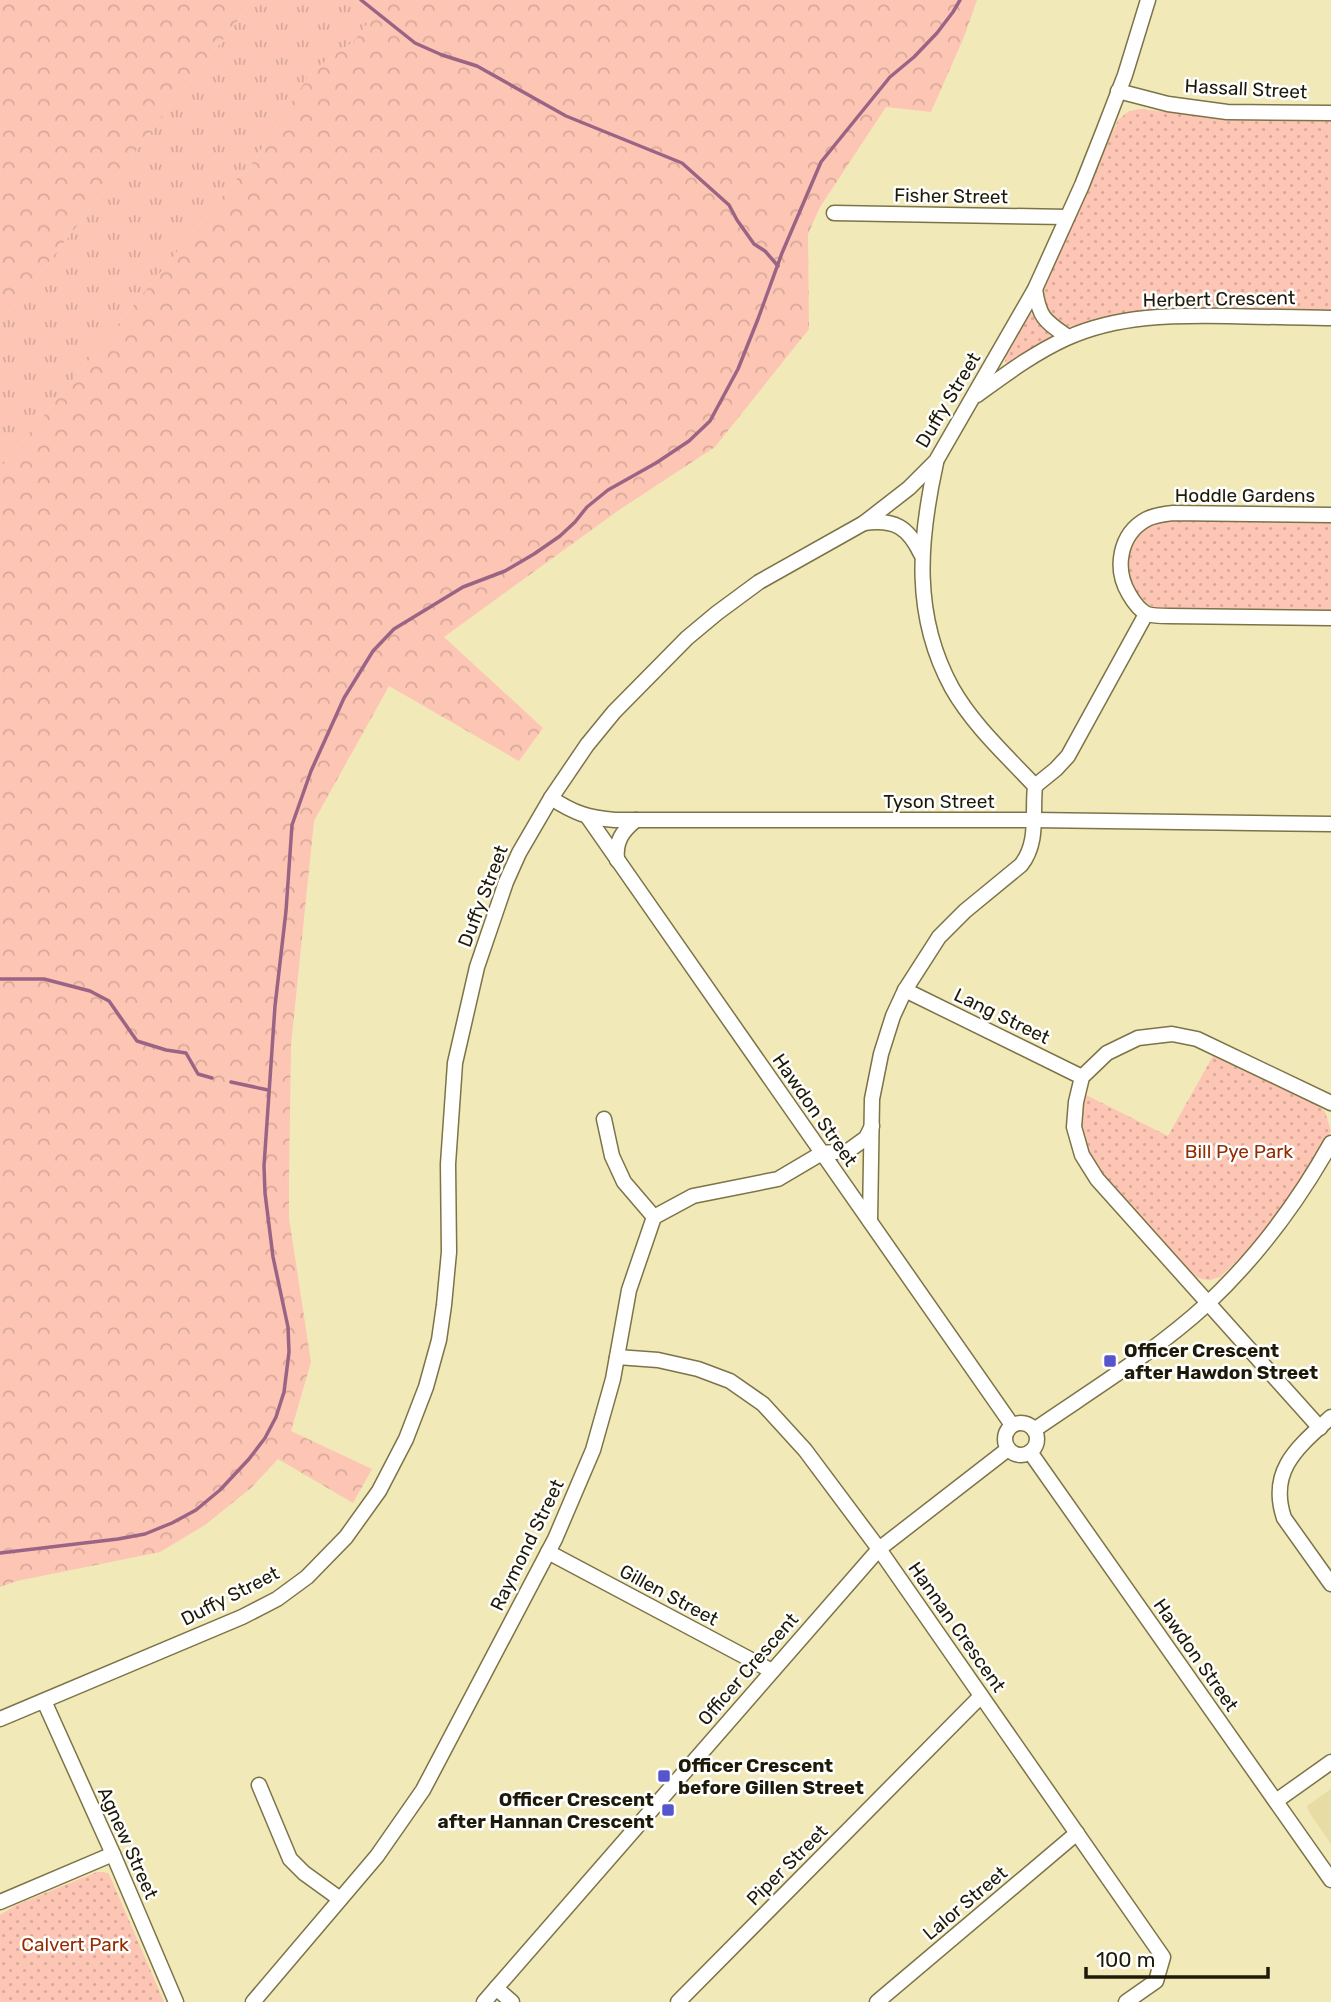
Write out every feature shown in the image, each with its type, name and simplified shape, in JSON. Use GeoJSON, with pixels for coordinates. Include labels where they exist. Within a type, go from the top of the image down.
{"type":"FeatureCollection","features":[{"type":"Feature","properties":{"kind":"street","name":"Duffy Street"},"geometry":{"type":"LineString","coordinates":[[0,1719],[242,1617],[277,1599],[307,1577],[346,1537],[379,1491],[406,1439],[426,1387],[439,1340],[449,1252],[447,1164],[454,1063],[477,967],[506,882],[519,853],[551,798],[587,745],[614,712],[687,638],[759,582],[864,523],[909,488],[936,461],[1035,289],[1082,185],[1125,75],[1148,0]]}},
{"type":"Feature","properties":{"kind":"street","name":"Hassall Street"},"geometry":{"type":"LineString","coordinates":[[1118,91],[1168,104],[1227,111],[1331,113]]}},
{"type":"Feature","properties":{"kind":"street","name":"Fisher Street"},"geometry":{"type":"LineString","coordinates":[[834,213],[1067,217]]}},
{"type":"Feature","properties":{"kind":"street"},"geometry":{"type":"LineString","coordinates":[[1035,289],[1038,308],[1045,320],[1068,337]]}},
{"type":"Feature","properties":{"kind":"street","name":"Herbert Crescent"},"geometry":{"type":"LineString","coordinates":[[973,398],[1024,361],[1068,337],[1117,322],[1180,315],[1331,318]]}},
{"type":"Feature","properties":{"kind":"street"},"geometry":{"type":"LineString","coordinates":[[870,1221],[872,1099],[881,1054],[893,1016],[905,990],[939,937],[965,911],[1010,875],[1028,856],[1033,839],[1035,786],[975,720],[952,688],[928,622],[922,587],[921,554],[936,461]]}},
{"type":"Feature","properties":{"kind":"street","name":"Hoddle Gardens"},"geometry":{"type":"LineString","coordinates":[[1146,614],[1124,587],[1119,562],[1122,548],[1129,537],[1149,518],[1173,513],[1331,514]]}},
{"type":"Feature","properties":{"kind":"street"},"geometry":{"type":"LineString","coordinates":[[864,523],[889,522],[902,527],[914,539],[921,554]]}},
{"type":"Feature","properties":{"kind":"street"},"geometry":{"type":"LineString","coordinates":[[1035,786],[1068,756],[1146,614],[1169,617],[1331,618]]}},
{"type":"Feature","properties":{"kind":"street","name":"Tyson Street"},"geometry":{"type":"LineString","coordinates":[[551,798],[573,812],[601,819],[1331,824]]}},
{"type":"Feature","properties":{"kind":"street","name":"Hawdon Street"},"geometry":{"type":"LineString","coordinates":[[587,816],[1012,1425]]}},
{"type":"Feature","properties":{"kind":"street"},"geometry":{"type":"LineString","coordinates":[[617,860],[619,840],[636,820]]}},
{"type":"Feature","properties":{"kind":"street","name":"Lang Street"},"geometry":{"type":"LineString","coordinates":[[905,990],[1082,1077]]}},
{"type":"Feature","properties":{"kind":"street"},"geometry":{"type":"LineString","coordinates":[[1331,1102],[1197,1039],[1172,1034],[1138,1038],[1107,1053],[1082,1077],[1074,1126],[1082,1156],[1097,1179],[1208,1303],[1325,1423],[1283,1470],[1279,1494],[1284,1518],[1331,1584]]}},
{"type":"Feature","properties":{"kind":"street"},"geometry":{"type":"LineString","coordinates":[[604,1119],[612,1156],[624,1182],[654,1217],[693,1196],[778,1179],[822,1153],[852,1149],[866,1138],[872,1126]]}},
{"type":"Feature","properties":{"kind":"street"},"geometry":{"type":"LineString","coordinates":[[1034,1430],[1146,1352],[1208,1303],[1265,1242],[1296,1201],[1331,1143]]}},
{"type":"Feature","properties":{"kind":"street","name":"Raymond Street"},"geometry":{"type":"LineString","coordinates":[[253,2002],[377,1856],[423,1790],[548,1552],[593,1450],[617,1357],[629,1290],[654,1217]]}},
{"type":"Feature","properties":{"kind":"street","name":"Hannan Crescent"},"geometry":{"type":"LineString","coordinates":[[617,1357],[658,1360],[698,1369],[730,1381],[763,1404],[805,1450],[879,1549],[1163,1957],[1156,1981],[1126,2002]]}},
{"type":"Feature","properties":{"kind":"street"},"geometry":{"type":"LineString","coordinates":[[1024,1423],[1034,1430],[1037,1440],[1030,1452],[1019,1455],[1008,1449],[1005,1436],[1012,1425],[1024,1423]]}},
{"type":"Feature","properties":{"kind":"street","name":"Officer Crescent"},"geometry":{"type":"LineString","coordinates":[[484,2002],[879,1549],[1008,1449]]}},
{"type":"Feature","properties":{"kind":"street","name":"Hawdon Street"},"geometry":{"type":"LineString","coordinates":[[1030,1452],[1331,1880]]}},
{"type":"Feature","properties":{"kind":"street","name":"Gillen Street"},"geometry":{"type":"LineString","coordinates":[[548,1552],[772,1671]]}},
{"type":"Feature","properties":{"kind":"street","name":"Piper Street"},"geometry":{"type":"LineString","coordinates":[[678,2002],[981,1696]]}},
{"type":"Feature","properties":{"kind":"street","name":"Agnew Street"},"geometry":{"type":"LineString","coordinates":[[44,1701],[176,2002]]}},
{"type":"Feature","properties":{"kind":"street"},"geometry":{"type":"LineString","coordinates":[[1276,1801],[1331,1762]]}},
{"type":"Feature","properties":{"kind":"street"},"geometry":{"type":"LineString","coordinates":[[259,1785],[290,1859],[304,1873],[341,1899]]}},
{"type":"Feature","properties":{"kind":"street","name":"Lalor Street"},"geometry":{"type":"LineString","coordinates":[[877,2002],[1077,1833]]}},
{"type":"Feature","properties":{"kind":"street"},"geometry":{"type":"LineString","coordinates":[[0,1902],[113,1854]]}},
{"type":"Feature","properties":{"kind":"street"},"geometry":{"type":"LineString","coordinates":[[496,1988],[512,2002]]}},
{"type":"Feature","properties":{"kind":"shaded area"},"geometry":{"type":"Polygon","coordinates":[[[1331,1789],[1331,1844],[1307,1806],[1331,1789]]]}},
{"type":"Feature","properties":{"kind":"green space"},"geometry":{"type":"Polygon","coordinates":[[[0,0],[254,0],[0,324],[0,0]]]}},
{"type":"Feature","properties":{"kind":"green space"},"geometry":{"type":"Polygon","coordinates":[[[254,0],[386,0],[354,41],[312,71],[247,171],[239,176],[0,469],[0,324],[254,0]]]}},
{"type":"Feature","properties":{"kind":"green space"},"geometry":{"type":"Polygon","coordinates":[[[386,0],[977,0],[931,112],[886,107],[820,207],[808,234],[809,329],[715,447],[619,510],[444,637],[543,728],[519,761],[389,686],[314,821],[291,1045],[289,1183],[289,1218],[311,1362],[291,1431],[372,1469],[353,1503],[278,1459],[251,1488],[205,1525],[160,1552],[17,1581],[0,1587],[0,469],[239,176],[247,171],[312,71],[354,41],[386,0]]]}},
{"type":"Feature","properties":{"kind":"green space"},"geometry":{"type":"Polygon","coordinates":[[[1140,109],[1249,120],[1331,121],[1331,312],[1170,311],[1121,314],[1074,327],[1058,324],[1048,311],[1042,291],[1118,120],[1129,111],[1140,109]]]}},
{"type":"Feature","properties":{"kind":"green space"},"geometry":{"type":"Polygon","coordinates":[[[1028,313],[1039,320],[1053,337],[1007,364],[1006,353],[1028,313]]]}},
{"type":"Feature","properties":{"kind":"green space"},"geometry":{"type":"Polygon","coordinates":[[[1170,519],[1331,521],[1331,611],[1172,610],[1149,605],[1139,597],[1129,576],[1127,565],[1130,545],[1141,531],[1170,519]]]}},
{"type":"Feature","properties":{"kind":"green space","name":"Bill Pye Park"},"geometry":{"type":"Polygon","coordinates":[[[1213,1056],[1317,1105],[1325,1112],[1331,1131],[1287,1202],[1252,1246],[1220,1277],[1210,1280],[1190,1274],[1106,1183],[1088,1153],[1081,1125],[1086,1095],[1168,1136],[1213,1056]]]}},
{"type":"Feature","properties":{"kind":"green space","name":"Calvert Park"},"geometry":{"type":"Polygon","coordinates":[[[97,1872],[109,1874],[164,2002],[0,2002],[0,1915],[16,1905],[97,1872]]]}},
{"type":"Feature","properties":{"kind":"waterway"},"geometry":{"type":"LineString","coordinates":[[361,0],[415,43],[477,66],[566,116],[682,163],[729,205],[754,244],[765,251],[778,266]]}},
{"type":"Feature","properties":{"kind":"waterway"},"geometry":{"type":"LineString","coordinates":[[0,1553],[118,1539],[145,1534],[172,1523],[196,1510],[220,1490],[265,1438],[276,1417],[284,1392],[289,1352],[288,1327],[273,1257],[264,1166],[275,1006],[292,825],[311,771],[344,698],[373,651],[394,629],[463,587],[505,571],[534,554],[560,536],[587,507],[608,490],[689,441],[710,421],[738,369],[782,253],[821,162],[890,77],[937,33],[960,0]]}},
{"type":"Feature","properties":{"kind":"waterway"},"geometry":{"type":"LineString","coordinates":[[0,979],[44,979],[90,991],[109,1001],[137,1041],[186,1053],[198,1074],[212,1078]]}},
{"type":"Feature","properties":{"kind":"waterway"},"geometry":{"type":"LineString","coordinates":[[231,1082],[268,1090]]}},
{"type":"Feature","properties":{"kind":"place","name":"Officer Crescent after Hawdon Street"},"geometry":{"type":"Point","coordinates":[1110,1361]}},
{"type":"Feature","properties":{"kind":"place","name":"Officer Crescent before Gillen Street"},"geometry":{"type":"Point","coordinates":[664,1776]}},
{"type":"Feature","properties":{"kind":"place","name":"Officer Crescent after Hannan Crescent"},"geometry":{"type":"Point","coordinates":[668,1810]}}]}
